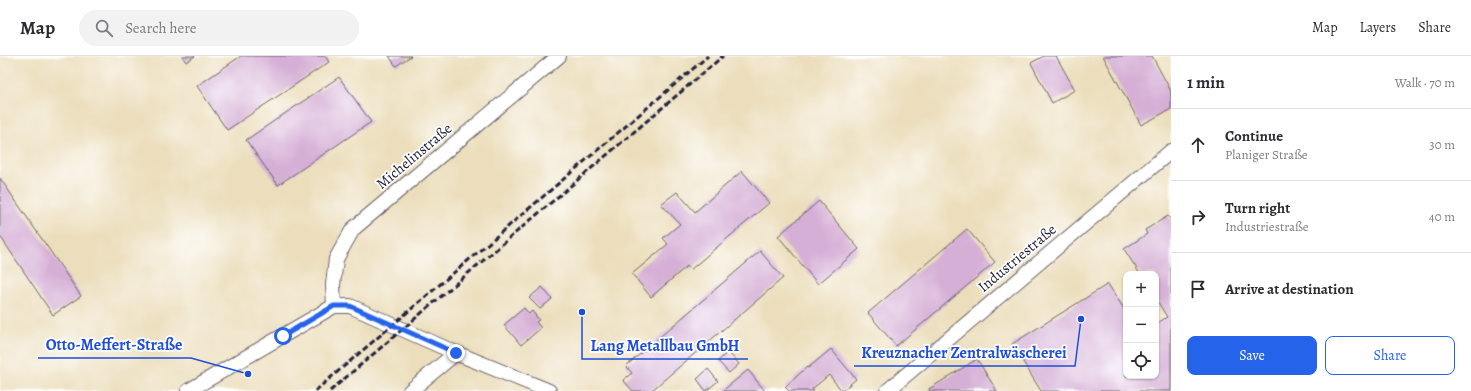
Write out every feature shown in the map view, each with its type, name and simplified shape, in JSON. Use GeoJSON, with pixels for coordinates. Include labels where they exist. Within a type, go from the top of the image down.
{"type":"FeatureCollection","features":[{"type":"Feature","properties":{"kind":"street","name":"Michelinstraße"},"geometry":{"type":"LineString","coordinates":[[334,306],[333,285],[336,259],[353,229],[559,56]]}},
{"type":"Feature","properties":{"kind":"street","name":"Industriestraße"},"geometry":{"type":"LineString","coordinates":[[887,391],[1171,151]]}},
{"type":"Feature","properties":{"kind":"street"},"geometry":{"type":"LineString","coordinates":[[188,391],[334,306],[350,306],[456,353],[549,391]]}},
{"type":"Feature","properties":{"kind":"street"},"geometry":{"type":"LineString","coordinates":[[410,391],[456,353]]}},
{"type":"Feature","properties":{"kind":"building"},"geometry":{"type":"Polygon","coordinates":[[[182,56],[195,56],[186,62],[182,56]]]}},
{"type":"Feature","properties":{"kind":"building"},"geometry":{"type":"Polygon","coordinates":[[[241,56],[325,56],[329,62],[227,130],[197,86],[241,56]]]}},
{"type":"Feature","properties":{"kind":"building"},"geometry":{"type":"Polygon","coordinates":[[[389,56],[411,56],[396,66],[389,56]]]}},
{"type":"Feature","properties":{"kind":"building"},"geometry":{"type":"Polygon","coordinates":[[[1044,56],[1056,56],[1075,90],[1052,103],[1031,63],[1044,56]]]}},
{"type":"Feature","properties":{"kind":"building"},"geometry":{"type":"Polygon","coordinates":[[[1103,56],[1152,56],[1171,91],[1171,109],[1141,125],[1103,56]]]}},
{"type":"Feature","properties":{"kind":"building"},"geometry":{"type":"Polygon","coordinates":[[[339,77],[371,122],[278,185],[246,140],[339,77]]]}},
{"type":"Feature","properties":{"kind":"building"},"geometry":{"type":"Polygon","coordinates":[[[742,171],[769,203],[690,270],[687,266],[651,297],[632,274],[668,244],[663,238],[680,224],[661,204],[677,192],[695,212],[742,171]]]}},
{"type":"Feature","properties":{"kind":"building"},"geometry":{"type":"Polygon","coordinates":[[[0,178],[81,296],[53,315],[0,236],[0,178]]]}},
{"type":"Feature","properties":{"kind":"building"},"geometry":{"type":"Polygon","coordinates":[[[819,201],[859,249],[818,284],[778,236],[819,201]]]}},
{"type":"Feature","properties":{"kind":"building"},"geometry":{"type":"Polygon","coordinates":[[[1168,216],[1171,220],[1171,391],[1041,391],[1012,344],[1108,284],[1123,307],[1123,379],[1159,379],[1159,322],[1167,317],[1159,304],[1159,271],[1138,271],[1124,249],[1147,234],[1145,230],[1168,216]]]}},
{"type":"Feature","properties":{"kind":"building"},"geometry":{"type":"Polygon","coordinates":[[[967,229],[995,262],[896,346],[868,313],[967,229]]]}},
{"type":"Feature","properties":{"kind":"building"},"geometry":{"type":"Polygon","coordinates":[[[760,251],[783,278],[651,391],[633,391],[623,380],[632,373],[626,366],[760,251]]]}},
{"type":"Feature","properties":{"kind":"building"},"geometry":{"type":"Polygon","coordinates":[[[542,287],[552,299],[540,309],[529,298],[542,287]]]}},
{"type":"Feature","properties":{"kind":"building"},"geometry":{"type":"Polygon","coordinates":[[[524,308],[529,314],[532,311],[539,320],[536,322],[541,328],[521,345],[504,325],[524,308]]]}},
{"type":"Feature","properties":{"kind":"building"},"geometry":{"type":"Polygon","coordinates":[[[831,349],[856,379],[842,391],[829,375],[812,389],[814,391],[789,391],[785,387],[807,367],[808,368],[831,349]]]}},
{"type":"Feature","properties":{"kind":"building"},"geometry":{"type":"Polygon","coordinates":[[[728,352],[739,364],[729,373],[718,361],[728,352]]]}},
{"type":"Feature","properties":{"kind":"building"},"geometry":{"type":"Polygon","coordinates":[[[977,359],[997,391],[930,391],[929,389],[977,359]]]}},
{"type":"Feature","properties":{"kind":"building"},"geometry":{"type":"Polygon","coordinates":[[[708,369],[718,381],[706,391],[697,379],[708,369]]]}},
{"type":"Feature","properties":{"kind":"building"},"geometry":{"type":"Polygon","coordinates":[[[748,370],[765,391],[723,391],[726,388],[748,370]]]}},
{"type":"Feature","properties":{"kind":"railway"},"geometry":{"type":"LineString","coordinates":[[315,391],[708,56]]}},
{"type":"Feature","properties":{"kind":"railway"},"geometry":{"type":"LineString","coordinates":[[330,391],[723,56]]}},
{"type":"Feature","properties":{"kind":"place","name":"Lang Metallbau GmbH"},"geometry":{"type":"Point","coordinates":[582,312]}},
{"type":"Feature","properties":{"kind":"place","name":"Kreuznacher Zentralwäscherei"},"geometry":{"type":"Point","coordinates":[1081,319]}},
{"type":"Feature","properties":{"kind":"place","name":"Otto-Meffert-Straße"},"geometry":{"type":"Point","coordinates":[248,374]}},
{"type":"Feature","properties":{"kind":"route"},"geometry":{"type":"LineString","coordinates":[[283,336],[334,306],[350,306],[456,353]]}}]}
